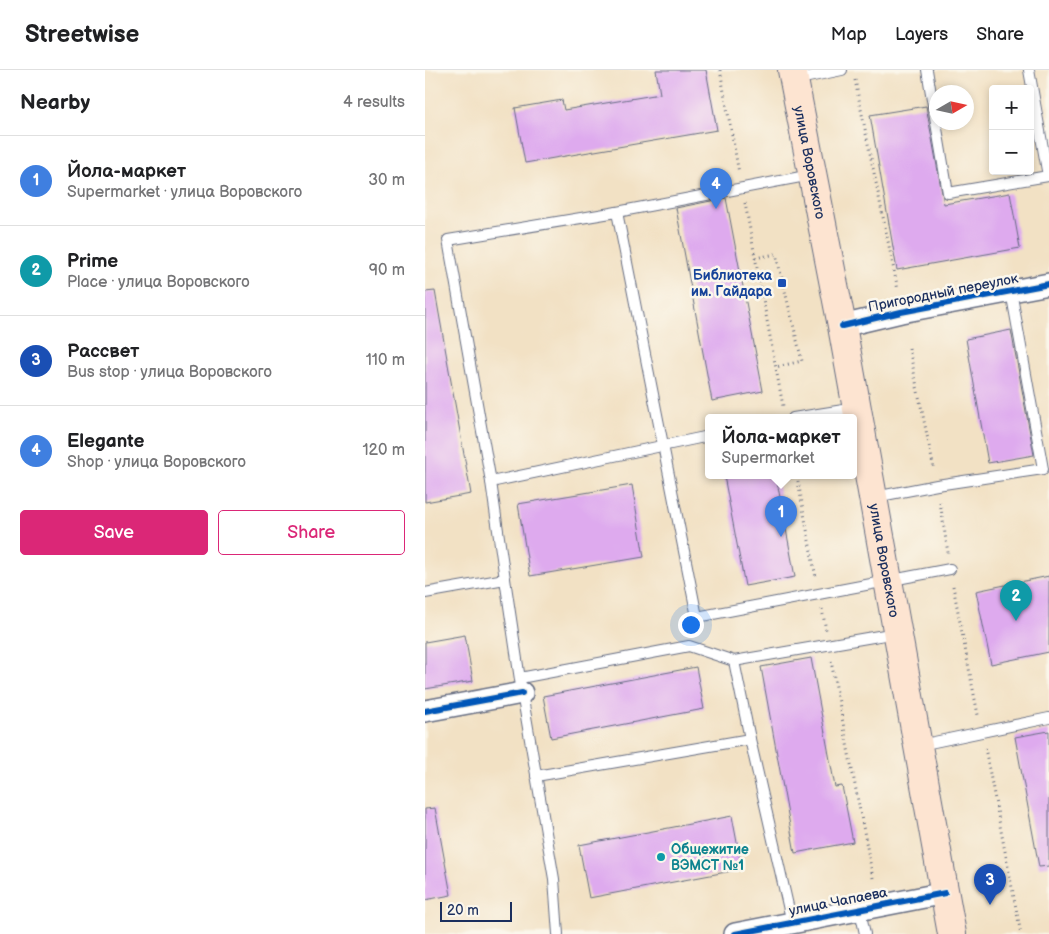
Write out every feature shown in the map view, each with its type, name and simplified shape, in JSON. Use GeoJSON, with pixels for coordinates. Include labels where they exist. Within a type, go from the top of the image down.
{"type":"FeatureCollection","features":[{"type":"Feature","properties":{"kind":"main road","name":"улица Воровского"},"geometry":{"type":"LineString","coordinates":[[793,75],[842,326],[952,934]]}},
{"type":"Feature","properties":{"kind":"street","name":"Пригородный переулок"},"geometry":{"type":"LineString","coordinates":[[842,326],[901,312],[1049,284]]}},
{"type":"Feature","properties":{"kind":"street"},"geometry":{"type":"LineString","coordinates":[[425,711],[521,686]]}},
{"type":"Feature","properties":{"kind":"street","name":"улица Чапаева"},"geometry":{"type":"LineString","coordinates":[[735,934],[945,893]]}},
{"type":"Feature","properties":{"kind":"lane"},"geometry":{"type":"LineString","coordinates":[[793,75],[842,70]]}},
{"type":"Feature","properties":{"kind":"lane"},"geometry":{"type":"LineString","coordinates":[[927,70],[949,193],[1048,176],[1029,70]]}},
{"type":"Feature","properties":{"kind":"lane"},"geometry":{"type":"LineString","coordinates":[[558,934],[554,879],[521,686],[491,482],[448,240],[617,212],[813,174]]}},
{"type":"Feature","properties":{"kind":"lane"},"geometry":{"type":"LineString","coordinates":[[617,212],[697,617],[950,569]]}},
{"type":"Feature","properties":{"kind":"lane"},"geometry":{"type":"LineString","coordinates":[[873,498],[937,484],[1043,469],[1011,291]]}},
{"type":"Feature","properties":{"kind":"lane"},"geometry":{"type":"LineString","coordinates":[[819,414],[857,408]]}},
{"type":"Feature","properties":{"kind":"lane"},"geometry":{"type":"LineString","coordinates":[[491,482],[705,437]]}},
{"type":"Feature","properties":{"kind":"lane"},"geometry":{"type":"LineString","coordinates":[[425,593],[505,579]]}},
{"type":"Feature","properties":{"kind":"lane"},"geometry":{"type":"LineString","coordinates":[[521,686],[689,646],[734,661],[897,633]]}},
{"type":"Feature","properties":{"kind":"lane"},"geometry":{"type":"LineString","coordinates":[[734,661],[792,923]]}},
{"type":"Feature","properties":{"kind":"lane"},"geometry":{"type":"LineString","coordinates":[[919,745],[1049,718]]}},
{"type":"Feature","properties":{"kind":"lane"},"geometry":{"type":"LineString","coordinates":[[537,776],[750,739]]}},
{"type":"Feature","properties":{"kind":"lane"},"geometry":{"type":"LineString","coordinates":[[860,910],[865,934]]}},
{"type":"Feature","properties":{"kind":"path"},"geometry":{"type":"LineString","coordinates":[[720,70],[784,410]]}},
{"type":"Feature","properties":{"kind":"path"},"geometry":{"type":"LineString","coordinates":[[855,80],[898,292]]}},
{"type":"Feature","properties":{"kind":"path"},"geometry":{"type":"LineString","coordinates":[[755,258],[776,254],[802,362],[776,367]]}},
{"type":"Feature","properties":{"kind":"path"},"geometry":{"type":"LineString","coordinates":[[909,348],[937,484],[950,569],[975,702]]}},
{"type":"Feature","properties":{"kind":"path"},"geometry":{"type":"LineString","coordinates":[[798,479],[823,617]]}},
{"type":"Feature","properties":{"kind":"path"},"geometry":{"type":"LineString","coordinates":[[834,673],[873,878]]}},
{"type":"Feature","properties":{"kind":"path"},"geometry":{"type":"LineString","coordinates":[[981,732],[1021,934]]}},
{"type":"Feature","properties":{"kind":"building"},"geometry":{"type":"Polygon","coordinates":[[[656,70],[706,70],[717,130],[525,163],[515,108],[562,100],[564,110],[660,94],[656,70]]]}},
{"type":"Feature","properties":{"kind":"building"},"geometry":{"type":"Polygon","coordinates":[[[926,106],[944,204],[1010,193],[1020,248],[897,270],[870,115],[926,106]]]}},
{"type":"Feature","properties":{"kind":"building"},"geometry":{"type":"Polygon","coordinates":[[[726,198],[763,391],[712,401],[676,208],[726,198]]]}},
{"type":"Feature","properties":{"kind":"building"},"geometry":{"type":"Polygon","coordinates":[[[435,291],[471,494],[425,502],[425,292],[435,291]]]}},
{"type":"Feature","properties":{"kind":"building"},"geometry":{"type":"Polygon","coordinates":[[[1011,330],[1034,455],[988,463],[966,339],[1011,330]]]}},
{"type":"Feature","properties":{"kind":"building"},"geometry":{"type":"Polygon","coordinates":[[[725,479],[777,479],[795,577],[745,586],[725,479]]]}},
{"type":"Feature","properties":{"kind":"building"},"geometry":{"type":"Polygon","coordinates":[[[632,485],[644,557],[530,576],[518,504],[632,485]]]}},
{"type":"Feature","properties":{"kind":"building"},"geometry":{"type":"Polygon","coordinates":[[[1049,576],[1049,652],[991,664],[976,591],[1049,576]]]}},
{"type":"Feature","properties":{"kind":"building"},"geometry":{"type":"Polygon","coordinates":[[[465,635],[473,681],[425,689],[425,642],[465,635]]]}},
{"type":"Feature","properties":{"kind":"building"},"geometry":{"type":"Polygon","coordinates":[[[811,658],[835,787],[842,786],[853,842],[795,853],[761,667],[811,658]]]}},
{"type":"Feature","properties":{"kind":"building"},"geometry":{"type":"Polygon","coordinates":[[[696,667],[704,709],[551,738],[543,696],[696,667]]]}},
{"type":"Feature","properties":{"kind":"building"},"geometry":{"type":"Polygon","coordinates":[[[1049,731],[1049,866],[1039,867],[1015,737],[1049,731]]]}},
{"type":"Feature","properties":{"kind":"building"},"geometry":{"type":"Polygon","coordinates":[[[435,808],[451,895],[425,900],[425,809],[435,808]]]}},
{"type":"Feature","properties":{"kind":"building","name":"Общежитие ВЭМСТ №1"},"geometry":{"type":"Polygon","coordinates":[[[732,816],[742,869],[589,898],[579,845],[732,816]]]}},
{"type":"Feature","properties":{"kind":"cycle path"},"geometry":{"type":"LineString","coordinates":[[842,326],[901,312],[1049,284]]}},
{"type":"Feature","properties":{"kind":"cycle path"},"geometry":{"type":"LineString","coordinates":[[425,711],[522,693]]}},
{"type":"Feature","properties":{"kind":"cycle path"},"geometry":{"type":"LineString","coordinates":[[735,934],[945,893]]}},
{"type":"Feature","properties":{"kind":"place","name":"Elegante"},"geometry":{"type":"Point","coordinates":[716,209]}},
{"type":"Feature","properties":{"kind":"place","name":"Библиотека им. Гайдара"},"geometry":{"type":"Point","coordinates":[782,283]}},
{"type":"Feature","properties":{"kind":"place","name":"Йола-маркет"},"geometry":{"type":"Point","coordinates":[781,537]}},
{"type":"Feature","properties":{"kind":"place","name":"Prime"},"geometry":{"type":"Point","coordinates":[1016,621]}},
{"type":"Feature","properties":{"kind":"place","name":"Общежитие ВЭМСТ №1"},"geometry":{"type":"Point","coordinates":[661,857]}},
{"type":"Feature","properties":{"kind":"place","name":"Рассвет"},"geometry":{"type":"Point","coordinates":[990,905]}}]}
